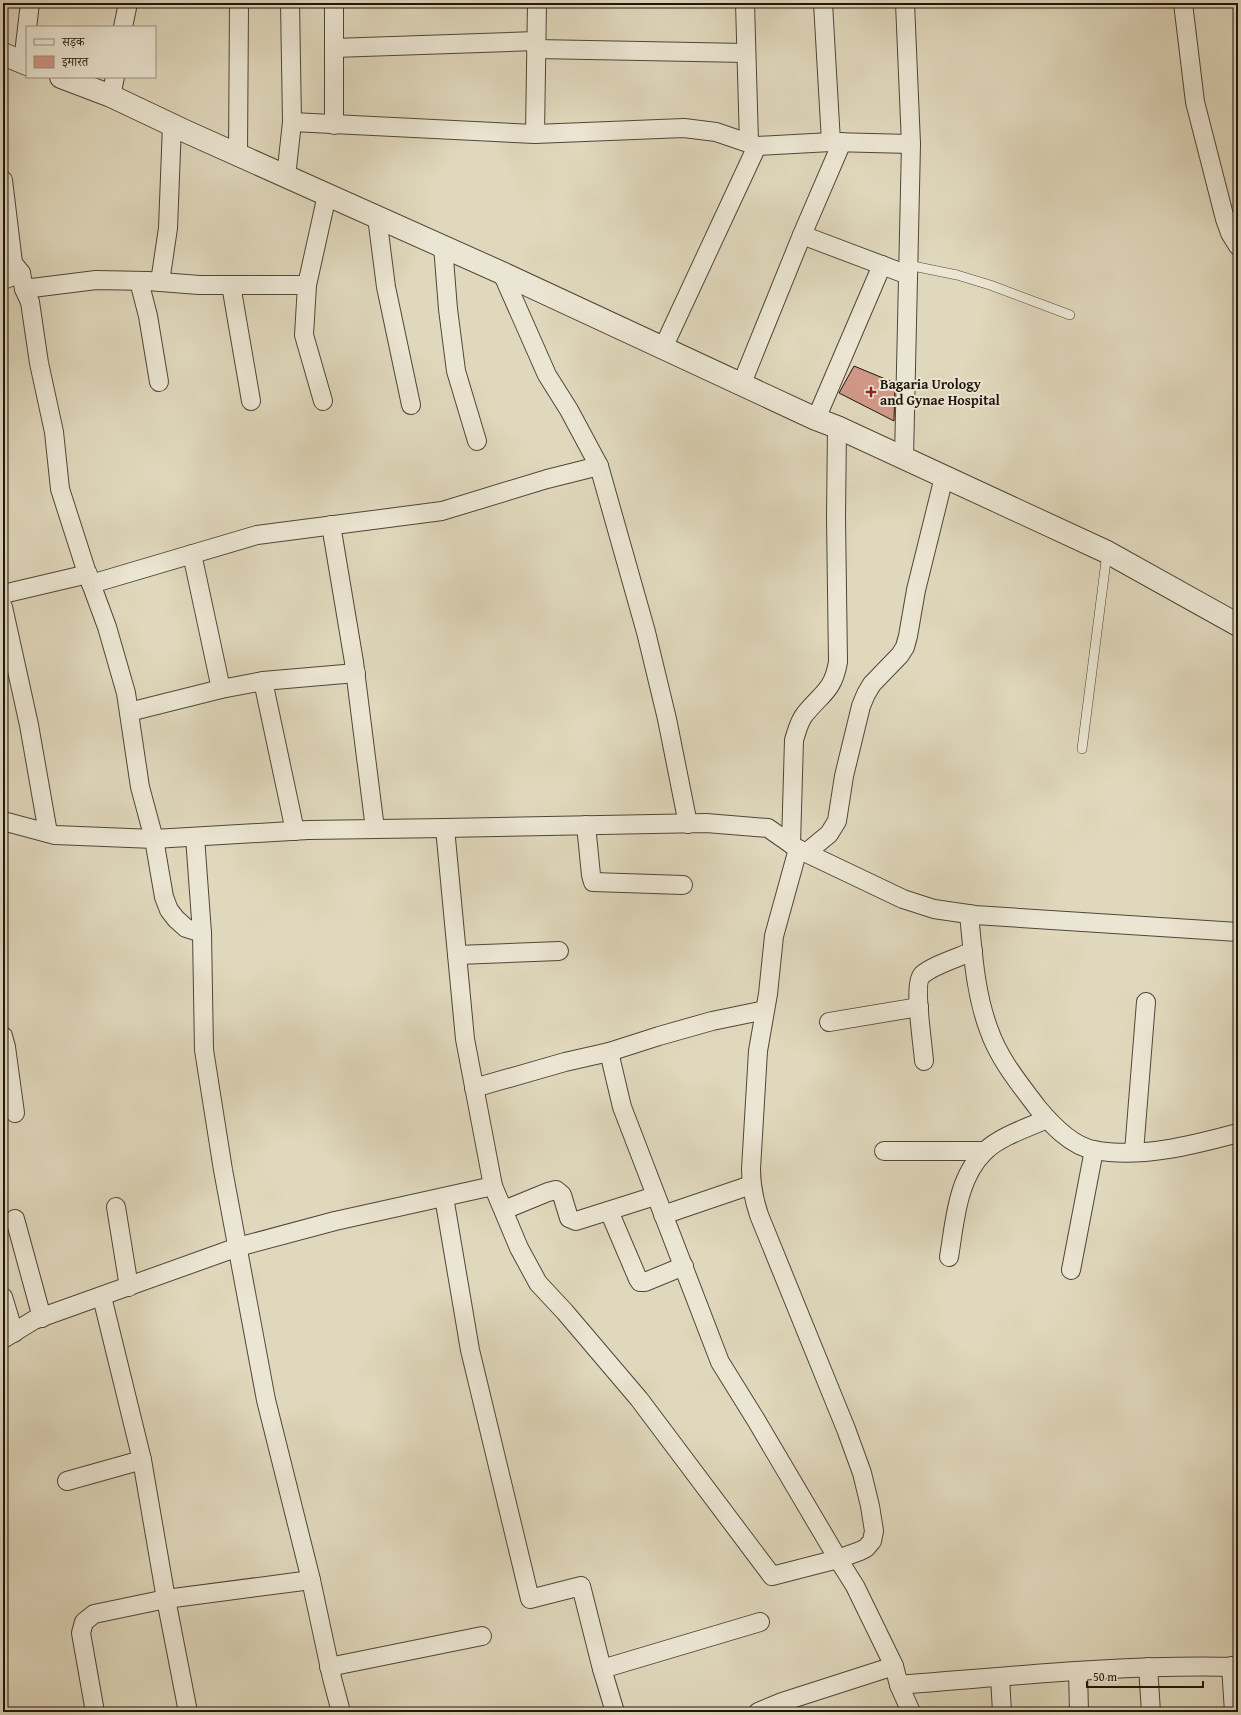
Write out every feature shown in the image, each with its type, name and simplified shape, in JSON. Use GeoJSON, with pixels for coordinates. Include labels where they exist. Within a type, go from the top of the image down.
{"type":"FeatureCollection","features":[{"type":"Feature","properties":{"kind":"street"},"geometry":{"type":"LineString","coordinates":[[18,60],[30,3]]}},
{"type":"Feature","properties":{"kind":"street"},"geometry":{"type":"LineString","coordinates":[[123,26],[128,3]]}},
{"type":"Feature","properties":{"kind":"street"},"geometry":{"type":"LineString","coordinates":[[238,155],[239,3]]}},
{"type":"Feature","properties":{"kind":"street"},"geometry":{"type":"LineString","coordinates":[[286,177],[292,122],[290,3]]}},
{"type":"Feature","properties":{"kind":"street"},"geometry":{"type":"LineString","coordinates":[[334,3],[334,125]]}},
{"type":"Feature","properties":{"kind":"street"},"geometry":{"type":"LineString","coordinates":[[534,134],[537,3]]}},
{"type":"Feature","properties":{"kind":"street"},"geometry":{"type":"LineString","coordinates":[[663,348],[753,145],[746,53],[745,3]]}},
{"type":"Feature","properties":{"kind":"street"},"geometry":{"type":"LineString","coordinates":[[742,383],[802,235],[837,142],[823,3]]}},
{"type":"Feature","properties":{"kind":"street"},"geometry":{"type":"LineString","coordinates":[[904,458],[911,144],[905,3]]}},
{"type":"Feature","properties":{"kind":"street"},"geometry":{"type":"LineString","coordinates":[[1184,3],[1195,102],[1225,219],[1230,233],[1238,246]]}},
{"type":"Feature","properties":{"kind":"street"},"geometry":{"type":"LineString","coordinates":[[334,48],[536,45],[746,53]]}},
{"type":"Feature","properties":{"kind":"street"},"geometry":{"type":"LineString","coordinates":[[66,78],[113,87],[172,125],[443,246],[742,383],[816,419],[837,427],[1108,552],[1238,625]]}},
{"type":"Feature","properties":{"kind":"street"},"geometry":{"type":"LineString","coordinates":[[292,122],[534,134],[684,128],[716,132],[753,145],[837,142],[911,144]]}},
{"type":"Feature","properties":{"kind":"street"},"geometry":{"type":"LineString","coordinates":[[160,282],[168,228],[172,125]]}},
{"type":"Feature","properties":{"kind":"street"},"geometry":{"type":"LineString","coordinates":[[3,180],[13,263],[23,281],[30,302],[40,363],[54,432],[60,488],[89,579],[107,627],[126,693],[140,787],[154,839],[164,897],[169,910],[176,919],[186,928],[202,933]]}},
{"type":"Feature","properties":{"kind":"street"},"geometry":{"type":"LineString","coordinates":[[323,401],[304,335],[307,285],[327,195]]}},
{"type":"Feature","properties":{"kind":"street"},"geometry":{"type":"LineString","coordinates":[[377,217],[386,287],[411,405]]}},
{"type":"Feature","properties":{"kind":"street"},"geometry":{"type":"LineString","coordinates":[[802,235],[882,265],[908,270]]}},
{"type":"Feature","properties":{"kind":"street"},"geometry":{"type":"LineString","coordinates":[[443,246],[448,309],[456,371],[477,441]]}},
{"type":"Feature","properties":{"kind":"street"},"geometry":{"type":"LineString","coordinates":[[816,419],[882,265]]}},
{"type":"Feature","properties":{"kind":"street"},"geometry":{"type":"LineString","coordinates":[[502,273],[547,375],[569,410],[599,466],[646,632],[667,719],[688,824]]}},
{"type":"Feature","properties":{"kind":"street"},"geometry":{"type":"LineString","coordinates":[[3,280],[96,280],[231,285],[307,285]]}},
{"type":"Feature","properties":{"kind":"street"},"geometry":{"type":"LineString","coordinates":[[139,281],[148,316],[159,382]]}},
{"type":"Feature","properties":{"kind":"street"},"geometry":{"type":"LineString","coordinates":[[231,285],[251,401]]}},
{"type":"Feature","properties":{"kind":"street"},"geometry":{"type":"LineString","coordinates":[[445,828],[465,1039],[493,1186],[519,1248],[538,1283],[565,1312],[639,1399],[772,1576],[838,1559],[866,1548],[872,1542],[874,1531],[862,1473],[846,1429],[759,1215],[751,1185],[758,1052],[774,936],[799,848],[794,740],[798,725],[804,714],[829,689],[836,676],[838,662],[836,518],[837,427]]}},
{"type":"Feature","properties":{"kind":"street"},"geometry":{"type":"LineString","coordinates":[[3,594],[89,579],[192,554],[257,535],[331,524],[442,511],[547,479],[599,466]]}},
{"type":"Feature","properties":{"kind":"street"},"geometry":{"type":"LineString","coordinates":[[799,848],[829,834],[837,820],[844,776],[861,706],[872,684],[900,655],[905,647],[916,590],[944,477]]}},
{"type":"Feature","properties":{"kind":"street"},"geometry":{"type":"LineString","coordinates":[[331,524],[356,673],[375,829]]}},
{"type":"Feature","properties":{"kind":"street"},"geometry":{"type":"LineString","coordinates":[[192,554],[221,689]]}},
{"type":"Feature","properties":{"kind":"street"},"geometry":{"type":"LineString","coordinates":[[3,607],[29,725],[48,833]]}},
{"type":"Feature","properties":{"kind":"street"},"geometry":{"type":"LineString","coordinates":[[129,712],[221,689],[263,681],[356,673]]}},
{"type":"Feature","properties":{"kind":"street"},"geometry":{"type":"LineString","coordinates":[[263,681],[295,831]]}},
{"type":"Feature","properties":{"kind":"street"},"geometry":{"type":"LineString","coordinates":[[3,821],[55,835],[154,839],[295,831],[586,825],[688,824],[768,828],[799,848],[903,899],[934,909],[969,914],[1238,932]]}},
{"type":"Feature","properties":{"kind":"street"},"geometry":{"type":"LineString","coordinates":[[586,825],[593,882],[682,885]]}},
{"type":"Feature","properties":{"kind":"street"},"geometry":{"type":"LineString","coordinates":[[195,837],[202,933],[204,1050],[223,1170],[266,1400],[311,1580],[329,1667],[341,1712]]}},
{"type":"Feature","properties":{"kind":"street"},"geometry":{"type":"LineString","coordinates":[[969,914],[977,987],[989,1031],[1011,1072],[1047,1119],[1075,1143],[1094,1150],[1134,1152],[1170,1150],[1238,1133]]}},
{"type":"Feature","properties":{"kind":"street"},"geometry":{"type":"LineString","coordinates":[[457,954],[559,951]]}},
{"type":"Feature","properties":{"kind":"street"},"geometry":{"type":"LineString","coordinates":[[924,1060],[918,985],[922,975],[927,971],[973,951]]}},
{"type":"Feature","properties":{"kind":"street"},"geometry":{"type":"LineString","coordinates":[[1134,1152],[1146,1002]]}},
{"type":"Feature","properties":{"kind":"street"},"geometry":{"type":"LineString","coordinates":[[829,1022],[919,1007]]}},
{"type":"Feature","properties":{"kind":"street"},"geometry":{"type":"LineString","coordinates":[[474,1088],[565,1062],[609,1052],[705,1024],[765,1010]]}},
{"type":"Feature","properties":{"kind":"street"},"geometry":{"type":"LineString","coordinates":[[3,1036],[16,1113]]}},
{"type":"Feature","properties":{"kind":"street"},"geometry":{"type":"LineString","coordinates":[[609,1052],[622,1107],[720,1362],[855,1586],[894,1666],[911,1712]]}},
{"type":"Feature","properties":{"kind":"street"},"geometry":{"type":"LineString","coordinates":[[949,1257],[960,1194],[975,1164],[985,1151],[1003,1139],[1047,1119]]}},
{"type":"Feature","properties":{"kind":"street"},"geometry":{"type":"LineString","coordinates":[[1071,1270],[1094,1150]]}},
{"type":"Feature","properties":{"kind":"street"},"geometry":{"type":"LineString","coordinates":[[884,1151],[985,1151]]}},
{"type":"Feature","properties":{"kind":"street"},"geometry":{"type":"LineString","coordinates":[[663,1215],[751,1185]]}},
{"type":"Feature","properties":{"kind":"street"},"geometry":{"type":"LineString","coordinates":[[3,1298],[8,1336],[34,1320],[102,1297],[238,1247],[335,1221],[493,1186]]}},
{"type":"Feature","properties":{"kind":"street"},"geometry":{"type":"LineString","coordinates":[[504,1210],[556,1190],[562,1195],[571,1220],[579,1221],[655,1196]]}},
{"type":"Feature","properties":{"kind":"street"},"geometry":{"type":"LineString","coordinates":[[444,1197],[470,1350],[530,1598],[581,1586],[602,1669],[615,1712]]}},
{"type":"Feature","properties":{"kind":"street"},"geometry":{"type":"LineString","coordinates":[[116,1207],[129,1287]]}},
{"type":"Feature","properties":{"kind":"street"},"geometry":{"type":"LineString","coordinates":[[609,1211],[640,1282],[645,1282],[684,1266]]}},
{"type":"Feature","properties":{"kind":"street"},"geometry":{"type":"LineString","coordinates":[[14,1219],[42,1318]]}},
{"type":"Feature","properties":{"kind":"street"},"geometry":{"type":"LineString","coordinates":[[102,1297],[142,1460],[166,1599],[188,1712]]}},
{"type":"Feature","properties":{"kind":"street"},"geometry":{"type":"LineString","coordinates":[[67,1481],[142,1460]]}},
{"type":"Feature","properties":{"kind":"street"},"geometry":{"type":"LineString","coordinates":[[95,1712],[80,1633],[84,1622],[94,1614],[166,1599],[311,1580]]}},
{"type":"Feature","properties":{"kind":"street"},"geometry":{"type":"LineString","coordinates":[[602,1669],[760,1622]]}},
{"type":"Feature","properties":{"kind":"street"},"geometry":{"type":"LineString","coordinates":[[329,1667],[482,1636]]}},
{"type":"Feature","properties":{"kind":"street"},"geometry":{"type":"LineString","coordinates":[[758,1712],[782,1702],[894,1666]]}},
{"type":"Feature","properties":{"kind":"street"},"geometry":{"type":"LineString","coordinates":[[900,1685],[1148,1667],[1235,1666],[1234,1712]]}},
{"type":"Feature","properties":{"kind":"street"},"geometry":{"type":"LineString","coordinates":[[1148,1667],[1151,1712]]}},
{"type":"Feature","properties":{"kind":"street"},"geometry":{"type":"LineString","coordinates":[[1078,1671],[1079,1712]]}},
{"type":"Feature","properties":{"kind":"street"},"geometry":{"type":"LineString","coordinates":[[1000,1677],[1002,1712]]}},
{"type":"Feature","properties":{"kind":"lane"},"geometry":{"type":"LineString","coordinates":[[908,270],[964,277],[1070,315]]}},
{"type":"Feature","properties":{"kind":"lane"},"geometry":{"type":"LineString","coordinates":[[1082,749],[1108,552]]}},
{"type":"Feature","properties":{"kind":"building"},"geometry":{"type":"Polygon","coordinates":[[[854,366],[895,383],[894,421],[839,393],[854,366]]]}},
{"type":"Feature","properties":{"kind":"place","name":"Bagaria Urology and Gynae Hospital"},"geometry":{"type":"Point","coordinates":[871,392]}}]}
